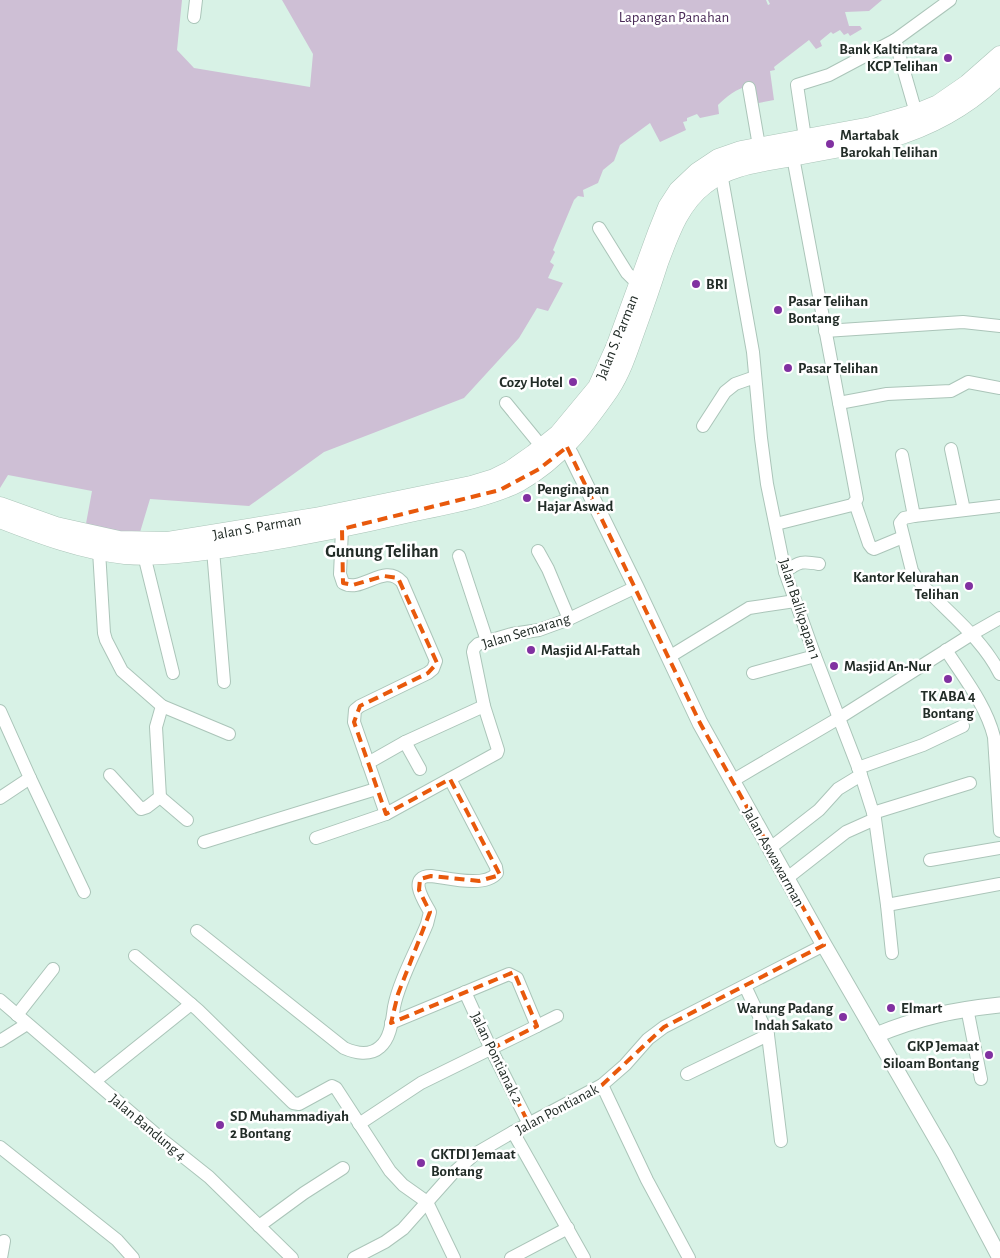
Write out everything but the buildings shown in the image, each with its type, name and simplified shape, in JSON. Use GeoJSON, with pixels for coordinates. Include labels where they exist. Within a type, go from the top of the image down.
{"type":"FeatureCollection","features":[{"type":"Feature","properties":{"kind":"main road","name":"Jalan S. Parman"},"geometry":{"type":"LineString","coordinates":[[0,506],[56,526],[119,540],[168,542],[315,517],[471,485],[494,478],[510,470],[542,447],[562,440],[588,421],[616,379],[626,357],[665,246],[679,214],[704,186],[721,174],[751,165],[805,138],[871,126],[916,113],[938,104],[960,89],[1000,55]]}},
{"type":"Feature","properties":{"kind":"main road","name":"Jalan S. Parman"},"geometry":{"type":"LineString","coordinates":[[0,519],[55,540],[100,551],[160,556],[269,542],[342,529],[464,501],[518,483],[539,469],[562,440],[597,387],[615,347],[656,232],[678,190],[697,172],[718,158],[741,150],[776,152],[889,138],[911,132],[956,110],[1000,76]]}},
{"type":"Feature","properties":{"kind":"street"},"geometry":{"type":"LineString","coordinates":[[194,17],[196,0]]}},
{"type":"Feature","properties":{"kind":"street"},"geometry":{"type":"LineString","coordinates":[[805,138],[797,85],[829,75],[895,40],[950,0]]}},
{"type":"Feature","properties":{"kind":"street"},"geometry":{"type":"LineString","coordinates":[[895,40],[916,113]]}},
{"type":"Feature","properties":{"kind":"street"},"geometry":{"type":"LineString","coordinates":[[749,88],[776,152],[825,331],[857,494],[856,502],[869,544],[874,549],[903,537]]}},
{"type":"Feature","properties":{"kind":"street","name":"Jalan Balikpapan 1"},"geometry":{"type":"LineString","coordinates":[[721,174],[756,377],[767,484],[785,572],[874,816],[892,953]]}},
{"type":"Feature","properties":{"kind":"street"},"geometry":{"type":"LineString","coordinates":[[599,228],[627,273],[638,284]]}},
{"type":"Feature","properties":{"kind":"street"},"geometry":{"type":"LineString","coordinates":[[825,331],[963,322],[1000,326]]}},
{"type":"Feature","properties":{"kind":"street"},"geometry":{"type":"LineString","coordinates":[[702,426],[725,392],[735,384],[756,377]]}},
{"type":"Feature","properties":{"kind":"street"},"geometry":{"type":"LineString","coordinates":[[839,402],[887,394],[949,392],[964,384],[1000,388]]}},
{"type":"Feature","properties":{"kind":"street"},"geometry":{"type":"LineString","coordinates":[[506,403],[542,447]]}},
{"type":"Feature","properties":{"kind":"street","name":"Jalan Aswawarman"},"geometry":{"type":"LineString","coordinates":[[562,440],[636,587],[700,723],[786,879],[945,1154],[999,1257]]}},
{"type":"Feature","properties":{"kind":"street"},"geometry":{"type":"LineString","coordinates":[[951,449],[964,510]]}},
{"type":"Feature","properties":{"kind":"street"},"geometry":{"type":"LineString","coordinates":[[902,455],[914,516]]}},
{"type":"Feature","properties":{"kind":"street"},"geometry":{"type":"LineString","coordinates":[[776,524],[852,505],[856,502]]}},
{"type":"Feature","properties":{"kind":"street"},"geometry":{"type":"LineString","coordinates":[[1000,506],[914,516],[901,520],[900,524],[912,571],[918,580],[972,634],[1000,674]]}},
{"type":"Feature","properties":{"kind":"street"},"geometry":{"type":"LineString","coordinates":[[342,529],[340,574],[343,583],[353,585],[392,575],[398,578],[402,582],[436,661],[433,669],[428,673],[355,710],[354,722],[384,810]]}},
{"type":"Feature","properties":{"kind":"street"},"geometry":{"type":"LineString","coordinates":[[213,550],[224,682]]}},
{"type":"Feature","properties":{"kind":"street"},"geometry":{"type":"LineString","coordinates":[[100,551],[103,626],[106,640],[126,676],[162,706],[229,734]]}},
{"type":"Feature","properties":{"kind":"street"},"geometry":{"type":"LineString","coordinates":[[538,551],[548,569],[569,619]]}},
{"type":"Feature","properties":{"kind":"street"},"geometry":{"type":"LineString","coordinates":[[144,555],[173,673]]}},
{"type":"Feature","properties":{"kind":"street"},"geometry":{"type":"LineString","coordinates":[[459,556],[487,641]]}},
{"type":"Feature","properties":{"kind":"street"},"geometry":{"type":"LineString","coordinates":[[785,572],[795,564],[805,561],[819,564]]}},
{"type":"Feature","properties":{"kind":"street","name":"Jalan Semarang"},"geometry":{"type":"LineString","coordinates":[[316,838],[384,810],[450,779],[497,753],[498,750],[484,706],[473,652],[478,644],[512,634],[539,630],[569,619],[636,587]]}},
{"type":"Feature","properties":{"kind":"street"},"geometry":{"type":"LineString","coordinates":[[668,657],[749,608],[795,600]]}},
{"type":"Feature","properties":{"kind":"street"},"geometry":{"type":"LineString","coordinates":[[732,782],[1000,618]]}},
{"type":"Feature","properties":{"kind":"street"},"geometry":{"type":"LineString","coordinates":[[946,650],[974,694],[991,726],[994,737],[1000,831]]}},
{"type":"Feature","properties":{"kind":"street"},"geometry":{"type":"LineString","coordinates":[[753,673],[815,656]]}},
{"type":"Feature","properties":{"kind":"street"},"geometry":{"type":"LineString","coordinates":[[154,802],[156,727],[162,706]]}},
{"type":"Feature","properties":{"kind":"street"},"geometry":{"type":"LineString","coordinates":[[368,763],[405,742],[484,706]]}},
{"type":"Feature","properties":{"kind":"street"},"geometry":{"type":"LineString","coordinates":[[0,711],[8,734],[84,892]]}},
{"type":"Feature","properties":{"kind":"street"},"geometry":{"type":"LineString","coordinates":[[770,849],[819,810],[838,788],[859,771],[923,746],[963,726]]}},
{"type":"Feature","properties":{"kind":"street"},"geometry":{"type":"LineString","coordinates":[[405,742],[420,769]]}},
{"type":"Feature","properties":{"kind":"street"},"geometry":{"type":"LineString","coordinates":[[110,775],[141,810],[154,802]]}},
{"type":"Feature","properties":{"kind":"street"},"geometry":{"type":"LineString","coordinates":[[0,798],[30,778]]}},
{"type":"Feature","properties":{"kind":"street"},"geometry":{"type":"LineString","coordinates":[[197,931],[348,1050],[363,1053],[372,1052],[385,1041],[398,994],[429,918],[419,890],[418,884],[420,879],[425,876],[479,881],[493,878],[497,872],[450,779]]}},
{"type":"Feature","properties":{"kind":"street"},"geometry":{"type":"LineString","coordinates":[[786,879],[846,832],[874,816],[970,783]]}},
{"type":"Feature","properties":{"kind":"street"},"geometry":{"type":"LineString","coordinates":[[204,842],[376,790]]}},
{"type":"Feature","properties":{"kind":"street"},"geometry":{"type":"LineString","coordinates":[[154,802],[187,820]]}},
{"type":"Feature","properties":{"kind":"street"},"geometry":{"type":"LineString","coordinates":[[930,860],[1000,848]]}},
{"type":"Feature","properties":{"kind":"street"},"geometry":{"type":"LineString","coordinates":[[887,905],[1000,884]]}},
{"type":"Feature","properties":{"kind":"street","name":"Jalan Pontianak"},"geometry":{"type":"LineString","coordinates":[[359,1257],[403,1229],[466,1161],[513,1132],[602,1085],[641,1046],[664,1027],[824,945]]}},
{"type":"Feature","properties":{"kind":"street"},"geometry":{"type":"LineString","coordinates":[[135,956],[191,1004],[293,1103],[299,1104],[334,1086],[396,1178],[427,1202],[454,1258]]}},
{"type":"Feature","properties":{"kind":"street"},"geometry":{"type":"LineString","coordinates":[[17,1015],[53,969]]}},
{"type":"Feature","properties":{"kind":"street"},"geometry":{"type":"LineString","coordinates":[[391,1023],[509,974],[517,978],[537,1026]]}},
{"type":"Feature","properties":{"kind":"street"},"geometry":{"type":"LineString","coordinates":[[745,986],[768,1036],[781,1141]]}},
{"type":"Feature","properties":{"kind":"street","name":"Jalan Pontianak 2"},"geometry":{"type":"LineString","coordinates":[[465,992],[529,1124]]}},
{"type":"Feature","properties":{"kind":"street","name":"Jalan Bandung 4"},"geometry":{"type":"LineString","coordinates":[[0,1000],[209,1177],[292,1258]]}},
{"type":"Feature","properties":{"kind":"street"},"geometry":{"type":"LineString","coordinates":[[95,1081],[191,1004]]}},
{"type":"Feature","properties":{"kind":"street"},"geometry":{"type":"LineString","coordinates":[[876,1035],[933,1015],[967,1008],[1000,1005]]}},
{"type":"Feature","properties":{"kind":"street"},"geometry":{"type":"LineString","coordinates":[[967,1008],[981,1079]]}},
{"type":"Feature","properties":{"kind":"street"},"geometry":{"type":"LineString","coordinates":[[359,1124],[421,1083],[557,1016]]}},
{"type":"Feature","properties":{"kind":"street"},"geometry":{"type":"LineString","coordinates":[[0,1042],[27,1024]]}},
{"type":"Feature","properties":{"kind":"street"},"geometry":{"type":"LineString","coordinates":[[687,1074],[768,1036]]}},
{"type":"Feature","properties":{"kind":"street"},"geometry":{"type":"LineString","coordinates":[[602,1085],[647,1180],[689,1258]]}},
{"type":"Feature","properties":{"kind":"street"},"geometry":{"type":"LineString","coordinates":[[513,1132],[584,1258]]}},
{"type":"Feature","properties":{"kind":"street"},"geometry":{"type":"LineString","coordinates":[[0,1147],[117,1240],[133,1258]]}},
{"type":"Feature","properties":{"kind":"street"},"geometry":{"type":"LineString","coordinates":[[259,1226],[304,1193],[343,1168]]}},
{"type":"Feature","properties":{"kind":"street"},"geometry":{"type":"LineString","coordinates":[[511,1258],[568,1228]]}},
{"type":"Feature","properties":{"kind":"street"},"geometry":{"type":"LineString","coordinates":[[1,1258],[4,1241]]}},
{"type":"Feature","properties":{"kind":"highlighted area"},"geometry":{"type":"Polygon","coordinates":[[[567,447],[700,723],[824,945],[664,1027],[602,1085],[529,1124],[491,1049],[537,1026],[514,972],[391,1023],[398,994],[430,912],[419,890],[420,879],[431,876],[479,881],[500,875],[450,779],[386,814],[354,722],[360,706],[428,673],[437,663],[398,578],[384,576],[353,585],[343,583],[342,529],[500,490],[539,469],[567,447]]]}},
{"type":"Feature","properties":{"kind":"green space","name":"Lapangan Panahan"},"geometry":{"type":"Polygon","coordinates":[[[0,0],[182,0],[177,50],[194,68],[310,87],[313,54],[282,0],[766,0],[768,5],[770,4],[768,0],[882,0],[869,11],[845,12],[849,26],[860,26],[862,29],[850,36],[848,33],[844,35],[840,30],[833,34],[831,32],[820,41],[822,46],[816,49],[809,40],[774,67],[775,70],[770,71],[774,100],[753,104],[749,86],[745,87],[732,93],[718,105],[719,114],[700,118],[697,114],[687,118],[687,121],[683,122],[686,130],[660,142],[650,123],[620,145],[614,161],[603,170],[598,183],[583,190],[584,197],[578,196],[574,200],[553,250],[555,252],[550,262],[554,265],[548,278],[563,283],[548,311],[537,308],[519,338],[464,398],[324,452],[249,506],[150,499],[138,539],[85,529],[92,491],[8,475],[0,488],[0,0]]]}},
{"type":"Feature","properties":{"kind":"place","name":"Bank Kaltimtara KCP Telihan"},"geometry":{"type":"Point","coordinates":[948,58]}},
{"type":"Feature","properties":{"kind":"place","name":"Martabak Barokah Telihan"},"geometry":{"type":"Point","coordinates":[830,144]}},
{"type":"Feature","properties":{"kind":"place","name":"BRI"},"geometry":{"type":"Point","coordinates":[696,284]}},
{"type":"Feature","properties":{"kind":"place","name":"Pasar Telihan Bontang"},"geometry":{"type":"Point","coordinates":[778,310]}},
{"type":"Feature","properties":{"kind":"place","name":"Pasar Telihan"},"geometry":{"type":"Point","coordinates":[788,368]}},
{"type":"Feature","properties":{"kind":"place","name":"Cozy Hotel"},"geometry":{"type":"Point","coordinates":[573,382]}},
{"type":"Feature","properties":{"kind":"place","name":"Penginapan Hajar Aswad"},"geometry":{"type":"Point","coordinates":[527,498]}},
{"type":"Feature","properties":{"kind":"place","name":"Kantor Kelurahan Telihan"},"geometry":{"type":"Point","coordinates":[969,586]}},
{"type":"Feature","properties":{"kind":"place","name":"Masjid Al-Fattah"},"geometry":{"type":"Point","coordinates":[531,650]}},
{"type":"Feature","properties":{"kind":"place","name":"Masjid An-Nur"},"geometry":{"type":"Point","coordinates":[834,666]}},
{"type":"Feature","properties":{"kind":"place","name":"TK ABA 4 Bontang"},"geometry":{"type":"Point","coordinates":[948,679]}},
{"type":"Feature","properties":{"kind":"place","name":"Elmart"},"geometry":{"type":"Point","coordinates":[891,1008]}},
{"type":"Feature","properties":{"kind":"place","name":"Warung Padang Indah Sakato"},"geometry":{"type":"Point","coordinates":[843,1017]}},
{"type":"Feature","properties":{"kind":"place","name":"GKP Jemaat Siloam Bontang"},"geometry":{"type":"Point","coordinates":[989,1055]}},
{"type":"Feature","properties":{"kind":"place","name":"SD Muhammadiyah 2 Bontang"},"geometry":{"type":"Point","coordinates":[220,1125]}},
{"type":"Feature","properties":{"kind":"place","name":"GKTDI Jemaat Bontang"},"geometry":{"type":"Point","coordinates":[421,1163]}},
{"type":"Feature","properties":{"kind":"district","name":"Gunung Telihan"},"geometry":{"type":"Point","coordinates":[382,551]}}]}
